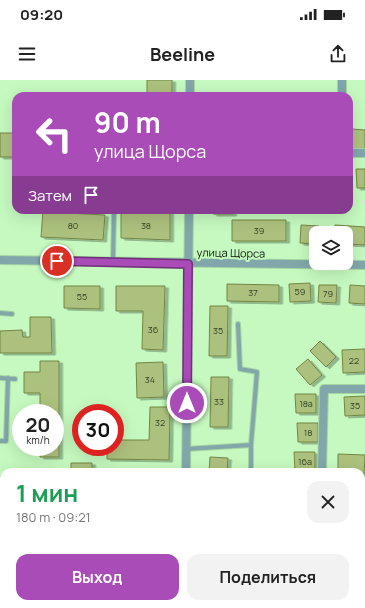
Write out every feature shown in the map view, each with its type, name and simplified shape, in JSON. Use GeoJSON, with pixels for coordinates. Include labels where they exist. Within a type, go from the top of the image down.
{"type":"FeatureCollection","features":[{"type":"Feature","properties":{"kind":"street"},"geometry":{"type":"LineString","coordinates":[[190,80],[190,92]]}},
{"type":"Feature","properties":{"kind":"street"},"geometry":{"type":"LineString","coordinates":[[342,80],[342,92]]}},
{"type":"Feature","properties":{"kind":"street"},"geometry":{"type":"LineString","coordinates":[[353,153],[365,153]]}},
{"type":"Feature","properties":{"kind":"street"},"geometry":{"type":"LineString","coordinates":[[186,468],[188,214]]}},
{"type":"Feature","properties":{"kind":"street","name":"улица Щорса"},"geometry":{"type":"LineString","coordinates":[[0,260],[188,264],[365,265]]}},
{"type":"Feature","properties":{"kind":"street"},"geometry":{"type":"LineString","coordinates":[[322,468],[324,389],[365,389]]}},
{"type":"Feature","properties":{"kind":"lane"},"geometry":{"type":"LineString","coordinates":[[113,262],[114,214]]}},
{"type":"Feature","properties":{"kind":"lane"},"geometry":{"type":"LineString","coordinates":[[0,314],[12,314]]}},
{"type":"Feature","properties":{"kind":"lane"},"geometry":{"type":"LineString","coordinates":[[238,324],[240,369],[257,372],[251,445],[251,468]]}},
{"type":"Feature","properties":{"kind":"lane"},"geometry":{"type":"LineString","coordinates":[[0,378],[15,378]]}},
{"type":"Feature","properties":{"kind":"lane"},"geometry":{"type":"LineString","coordinates":[[0,441],[6,441],[8,378]]}},
{"type":"Feature","properties":{"kind":"lane"},"geometry":{"type":"LineString","coordinates":[[186,449],[251,445]]}},
{"type":"Feature","properties":{"kind":"building"},"geometry":{"type":"Polygon","coordinates":[[[147,80],[172,80],[172,92],[147,92],[147,80]]]}},
{"type":"Feature","properties":{"kind":"building"},"geometry":{"type":"Polygon","coordinates":[[[353,129],[365,130],[365,151],[353,151],[353,129]]]}},
{"type":"Feature","properties":{"kind":"building"},"geometry":{"type":"Polygon","coordinates":[[[0,133],[12,133],[12,157],[0,157],[0,133]]]}},
{"type":"Feature","properties":{"kind":"building"},"geometry":{"type":"Polygon","coordinates":[[[356,169],[365,169],[365,188],[357,188],[356,169]]]}},
{"type":"Feature","properties":{"kind":"building"},"geometry":{"type":"Polygon","coordinates":[[[43,214],[105,215],[103,240],[41,237],[43,214]]]}},
{"type":"Feature","properties":{"kind":"building"},"geometry":{"type":"Polygon","coordinates":[[[121,214],[170,214],[170,240],[121,238],[121,214]]]}},
{"type":"Feature","properties":{"kind":"building"},"geometry":{"type":"Polygon","coordinates":[[[232,220],[286,220],[286,241],[232,241],[232,220]]]}},
{"type":"Feature","properties":{"kind":"building"},"geometry":{"type":"Polygon","coordinates":[[[301,225],[319,226],[309,226],[309,244],[300,243],[301,225]]]}},
{"type":"Feature","properties":{"kind":"building"},"geometry":{"type":"Polygon","coordinates":[[[353,226],[365,227],[365,245],[353,244],[353,226]]]}},
{"type":"Feature","properties":{"kind":"building"},"geometry":{"type":"Polygon","coordinates":[[[310,283],[311,301],[290,302],[289,284],[310,283]]]}},
{"type":"Feature","properties":{"kind":"building"},"geometry":{"type":"Polygon","coordinates":[[[227,284],[279,285],[279,302],[227,301],[227,284]]]}},
{"type":"Feature","properties":{"kind":"building"},"geometry":{"type":"Polygon","coordinates":[[[319,285],[337,285],[336,303],[318,302],[319,285]]]}},
{"type":"Feature","properties":{"kind":"building"},"geometry":{"type":"Polygon","coordinates":[[[350,285],[365,286],[365,304],[349,303],[350,285]]]}},
{"type":"Feature","properties":{"kind":"building"},"geometry":{"type":"Polygon","coordinates":[[[64,286],[100,286],[100,309],[64,308],[64,286]]]}},
{"type":"Feature","properties":{"kind":"building"},"geometry":{"type":"Polygon","coordinates":[[[116,286],[165,286],[163,350],[142,349],[143,311],[116,311],[116,286]]]}},
{"type":"Feature","properties":{"kind":"building"},"geometry":{"type":"Polygon","coordinates":[[[210,306],[228,306],[227,356],[209,356],[210,306]]]}},
{"type":"Feature","properties":{"kind":"building"},"geometry":{"type":"Polygon","coordinates":[[[30,317],[51,317],[52,353],[0,353],[0,331],[22,330],[23,337],[30,337],[30,317]]]}},
{"type":"Feature","properties":{"kind":"building"},"geometry":{"type":"Polygon","coordinates":[[[320,341],[336,357],[326,367],[310,351],[320,341]]]}},
{"type":"Feature","properties":{"kind":"building"},"geometry":{"type":"Polygon","coordinates":[[[365,349],[365,372],[343,373],[342,350],[365,349]]]}},
{"type":"Feature","properties":{"kind":"building"},"geometry":{"type":"Polygon","coordinates":[[[308,359],[322,375],[310,385],[296,369],[308,359]]]}},
{"type":"Feature","properties":{"kind":"building"},"geometry":{"type":"Polygon","coordinates":[[[40,361],[59,361],[59,404],[40,404],[40,393],[24,393],[24,372],[40,372],[40,361]]]}},
{"type":"Feature","properties":{"kind":"building"},"geometry":{"type":"Polygon","coordinates":[[[163,362],[164,397],[137,398],[136,363],[163,362]]]}},
{"type":"Feature","properties":{"kind":"building"},"geometry":{"type":"Polygon","coordinates":[[[211,377],[229,377],[228,427],[210,427],[211,377]]]}},
{"type":"Feature","properties":{"kind":"building"},"geometry":{"type":"Polygon","coordinates":[[[295,394],[316,394],[316,413],[296,413],[295,394]]]}},
{"type":"Feature","properties":{"kind":"building"},"geometry":{"type":"Polygon","coordinates":[[[365,396],[365,415],[345,416],[344,397],[365,396]]]}},
{"type":"Feature","properties":{"kind":"building"},"geometry":{"type":"Polygon","coordinates":[[[150,407],[170,407],[169,460],[107,459],[107,456],[124,456],[124,440],[149,440],[150,407]]]}},
{"type":"Feature","properties":{"kind":"building"},"geometry":{"type":"Polygon","coordinates":[[[297,423],[318,423],[318,442],[298,442],[297,423]]]}},
{"type":"Feature","properties":{"kind":"building"},"geometry":{"type":"Polygon","coordinates":[[[294,452],[315,452],[315,468],[295,468],[294,452]]]}},
{"type":"Feature","properties":{"kind":"building"},"geometry":{"type":"Polygon","coordinates":[[[338,454],[365,455],[364,468],[338,468],[338,454]]]}},
{"type":"Feature","properties":{"kind":"building"},"geometry":{"type":"Polygon","coordinates":[[[40,456],[59,456],[59,457],[40,456]]]}},
{"type":"Feature","properties":{"kind":"building"},"geometry":{"type":"Polygon","coordinates":[[[210,457],[228,458],[227,468],[209,468],[210,457]]]}},
{"type":"Feature","properties":{"kind":"building"},"geometry":{"type":"Polygon","coordinates":[[[71,463],[92,463],[92,468],[71,468],[71,463]]]}},
{"type":"Feature","properties":{"kind":"route"},"geometry":{"type":"LineString","coordinates":[[57,261],[188,264],[187,403]]}}]}
